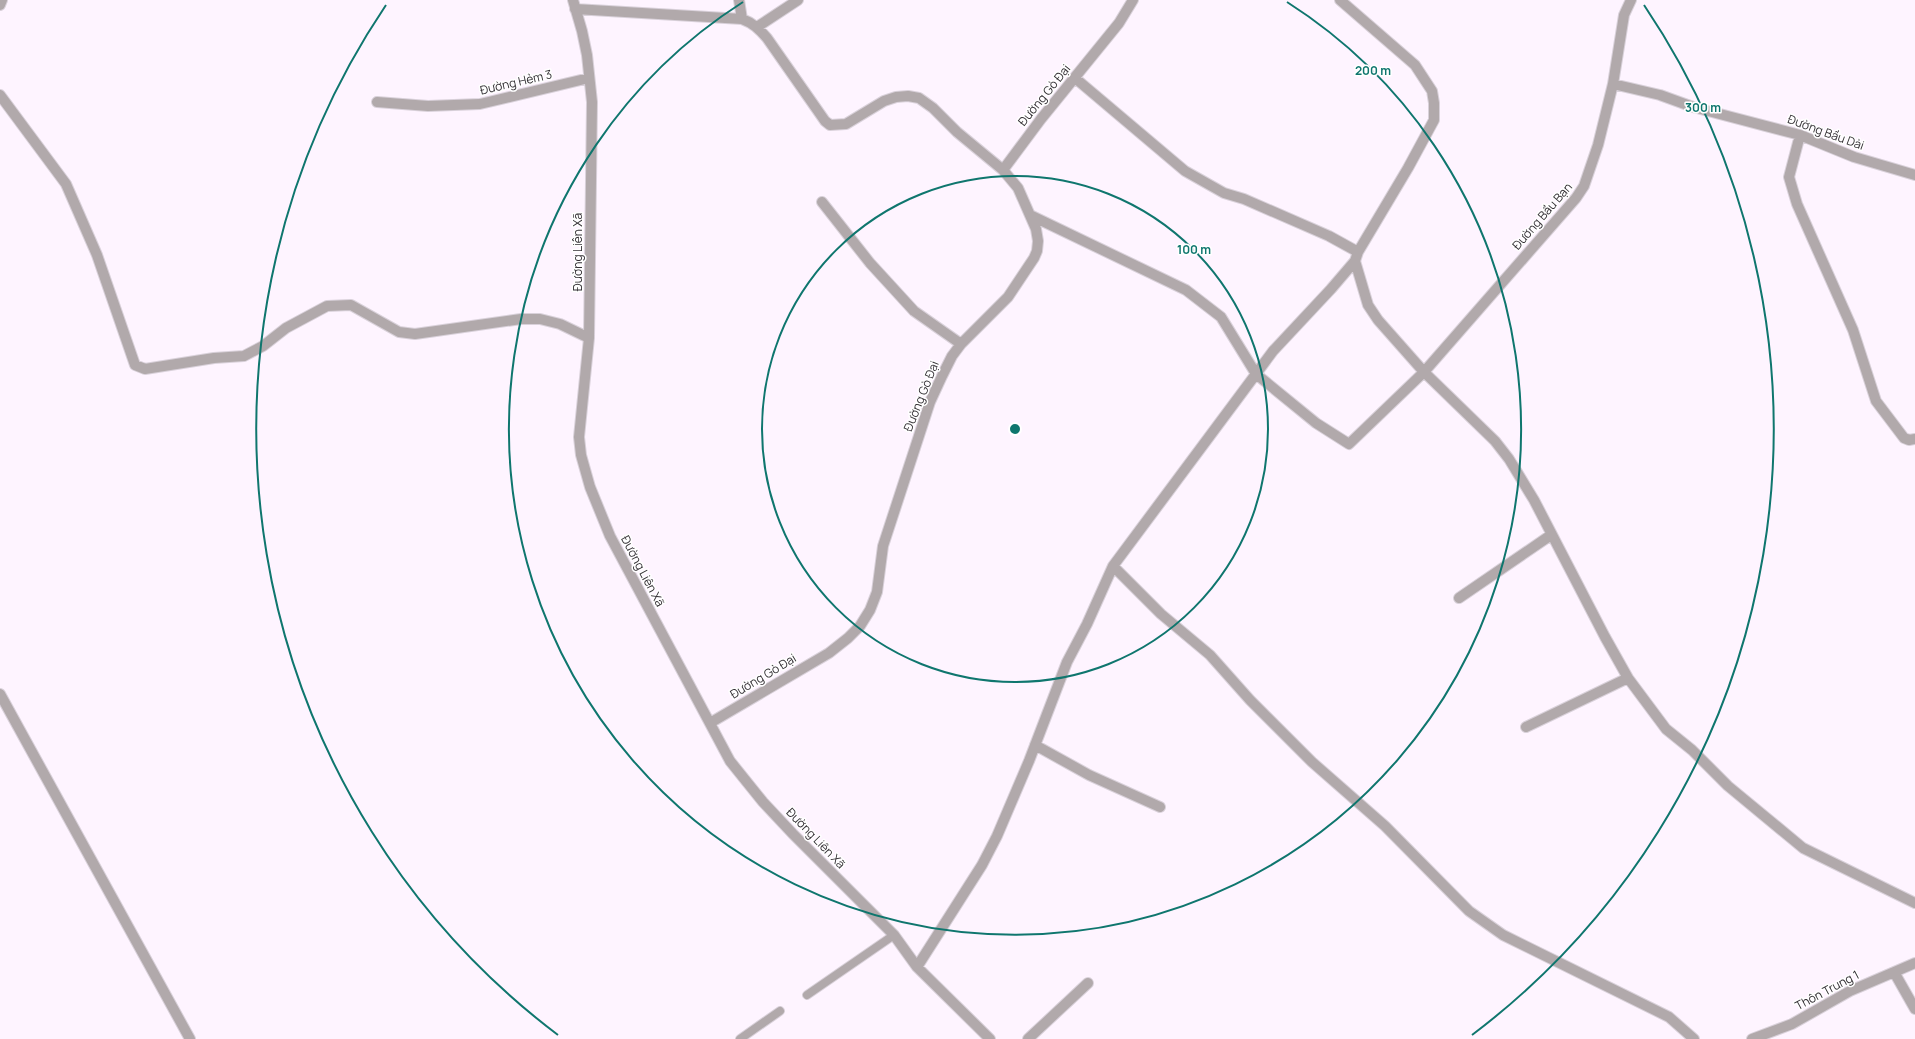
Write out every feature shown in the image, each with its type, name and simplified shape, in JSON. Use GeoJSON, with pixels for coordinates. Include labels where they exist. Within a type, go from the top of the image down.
{"type":"FeatureCollection","features":[{"type":"Feature","properties":{"kind":"street"},"geometry":{"type":"LineString","coordinates":[[0,5],[2,0]]}},
{"type":"Feature","properties":{"kind":"street"},"geometry":{"type":"LineString","coordinates":[[739,0],[742,19]]}},
{"type":"Feature","properties":{"kind":"street"},"geometry":{"type":"LineString","coordinates":[[757,27],[798,0]]}},
{"type":"Feature","properties":{"kind":"street","name":"Đường Gò Đại"},"geometry":{"type":"LineString","coordinates":[[710,723],[829,653],[860,626],[870,610],[877,592],[883,546],[930,402],[952,356],[961,344],[1008,297],[1034,258],[1038,241],[1032,216],[1018,188],[1003,170],[1041,119],[1119,23],[1133,0]]}},
{"type":"Feature","properties":{"kind":"street"},"geometry":{"type":"LineString","coordinates":[[917,967],[982,865],[997,836],[1035,745],[1066,662],[1087,624],[1113,566],[1273,351],[1331,289],[1357,256],[1434,120],[1432,91],[1426,79],[1415,65],[1340,0]]}},
{"type":"Feature","properties":{"kind":"street","name":"Đường Bầu Bạn"},"geometry":{"type":"LineString","coordinates":[[1256,374],[1316,423],[1348,444],[1424,372],[1576,198],[1584,186],[1596,152],[1612,84],[1624,15],[1631,0]]}},
{"type":"Feature","properties":{"kind":"street"},"geometry":{"type":"LineString","coordinates":[[574,4],[742,19],[757,27],[825,121],[830,124],[846,124],[884,101],[896,97],[908,96],[919,98],[933,108],[957,132],[1003,170]]}},
{"type":"Feature","properties":{"kind":"street","name":"Đường Liên Xã"},"geometry":{"type":"LineString","coordinates":[[574,4],[582,31],[592,102],[589,338],[579,437],[581,455],[590,488],[610,536],[730,761],[763,802],[894,935],[917,967],[990,1039]]}},
{"type":"Feature","properties":{"kind":"street","name":"Đường Hẻm 3"},"geometry":{"type":"LineString","coordinates":[[377,102],[428,106],[480,104],[589,78]]}},
{"type":"Feature","properties":{"kind":"street"},"geometry":{"type":"LineString","coordinates":[[1075,78],[1184,171],[1224,193],[1251,202],[1329,236],[1357,256],[1368,305],[1378,320],[1424,372],[1495,441],[1509,459],[1534,500],[1551,535],[1628,678],[1666,729],[1692,750],[1728,786],[1798,844],[1829,861],[1853,871],[1915,903]]}},
{"type":"Feature","properties":{"kind":"street","name":"Đường Bầu Dài"},"geometry":{"type":"LineString","coordinates":[[1612,84],[1660,95],[1693,107],[1800,135],[1854,157],[1915,174]]}},
{"type":"Feature","properties":{"kind":"street"},"geometry":{"type":"LineString","coordinates":[[0,95],[66,184],[97,255],[135,365],[139,368],[145,369],[214,358],[244,356],[310,314],[327,306],[342,304],[351,305],[399,332],[415,334],[521,319],[540,319],[560,324],[589,338]]}},
{"type":"Feature","properties":{"kind":"street"},"geometry":{"type":"LineString","coordinates":[[1800,135],[1790,177],[1797,204],[1853,330],[1876,401],[1904,438],[1909,440],[1915,439]]}},
{"type":"Feature","properties":{"kind":"street"},"geometry":{"type":"LineString","coordinates":[[822,202],[870,262],[914,311],[961,344]]}},
{"type":"Feature","properties":{"kind":"street"},"geometry":{"type":"LineString","coordinates":[[1032,216],[1186,290],[1221,317],[1256,374]]}},
{"type":"Feature","properties":{"kind":"street"},"geometry":{"type":"LineString","coordinates":[[1459,598],[1551,535]]}},
{"type":"Feature","properties":{"kind":"street"},"geometry":{"type":"LineString","coordinates":[[1113,566],[1161,614],[1210,655],[1250,700],[1312,762],[1385,826],[1469,911],[1510,938],[1668,1017],[1694,1039]]}},
{"type":"Feature","properties":{"kind":"street"},"geometry":{"type":"LineString","coordinates":[[1526,727],[1628,678]]}},
{"type":"Feature","properties":{"kind":"street"},"geometry":{"type":"LineString","coordinates":[[0,694],[190,1039]]}},
{"type":"Feature","properties":{"kind":"street"},"geometry":{"type":"LineString","coordinates":[[1035,745],[1090,775],[1160,807]]}},
{"type":"Feature","properties":{"kind":"street","name":"Thôn Trung 1"},"geometry":{"type":"LineString","coordinates":[[1752,1039],[1792,1024],[1850,991],[1915,963]]}},
{"type":"Feature","properties":{"kind":"street"},"geometry":{"type":"LineString","coordinates":[[1894,972],[1915,1009]]}},
{"type":"Feature","properties":{"kind":"street"},"geometry":{"type":"LineString","coordinates":[[1028,1039],[1088,983]]}},
{"type":"Feature","properties":{"kind":"lane"},"geometry":{"type":"LineString","coordinates":[[807,995],[894,935]]}},
{"type":"Feature","properties":{"kind":"lane"},"geometry":{"type":"LineString","coordinates":[[740,1039],[780,1011]]}}]}
